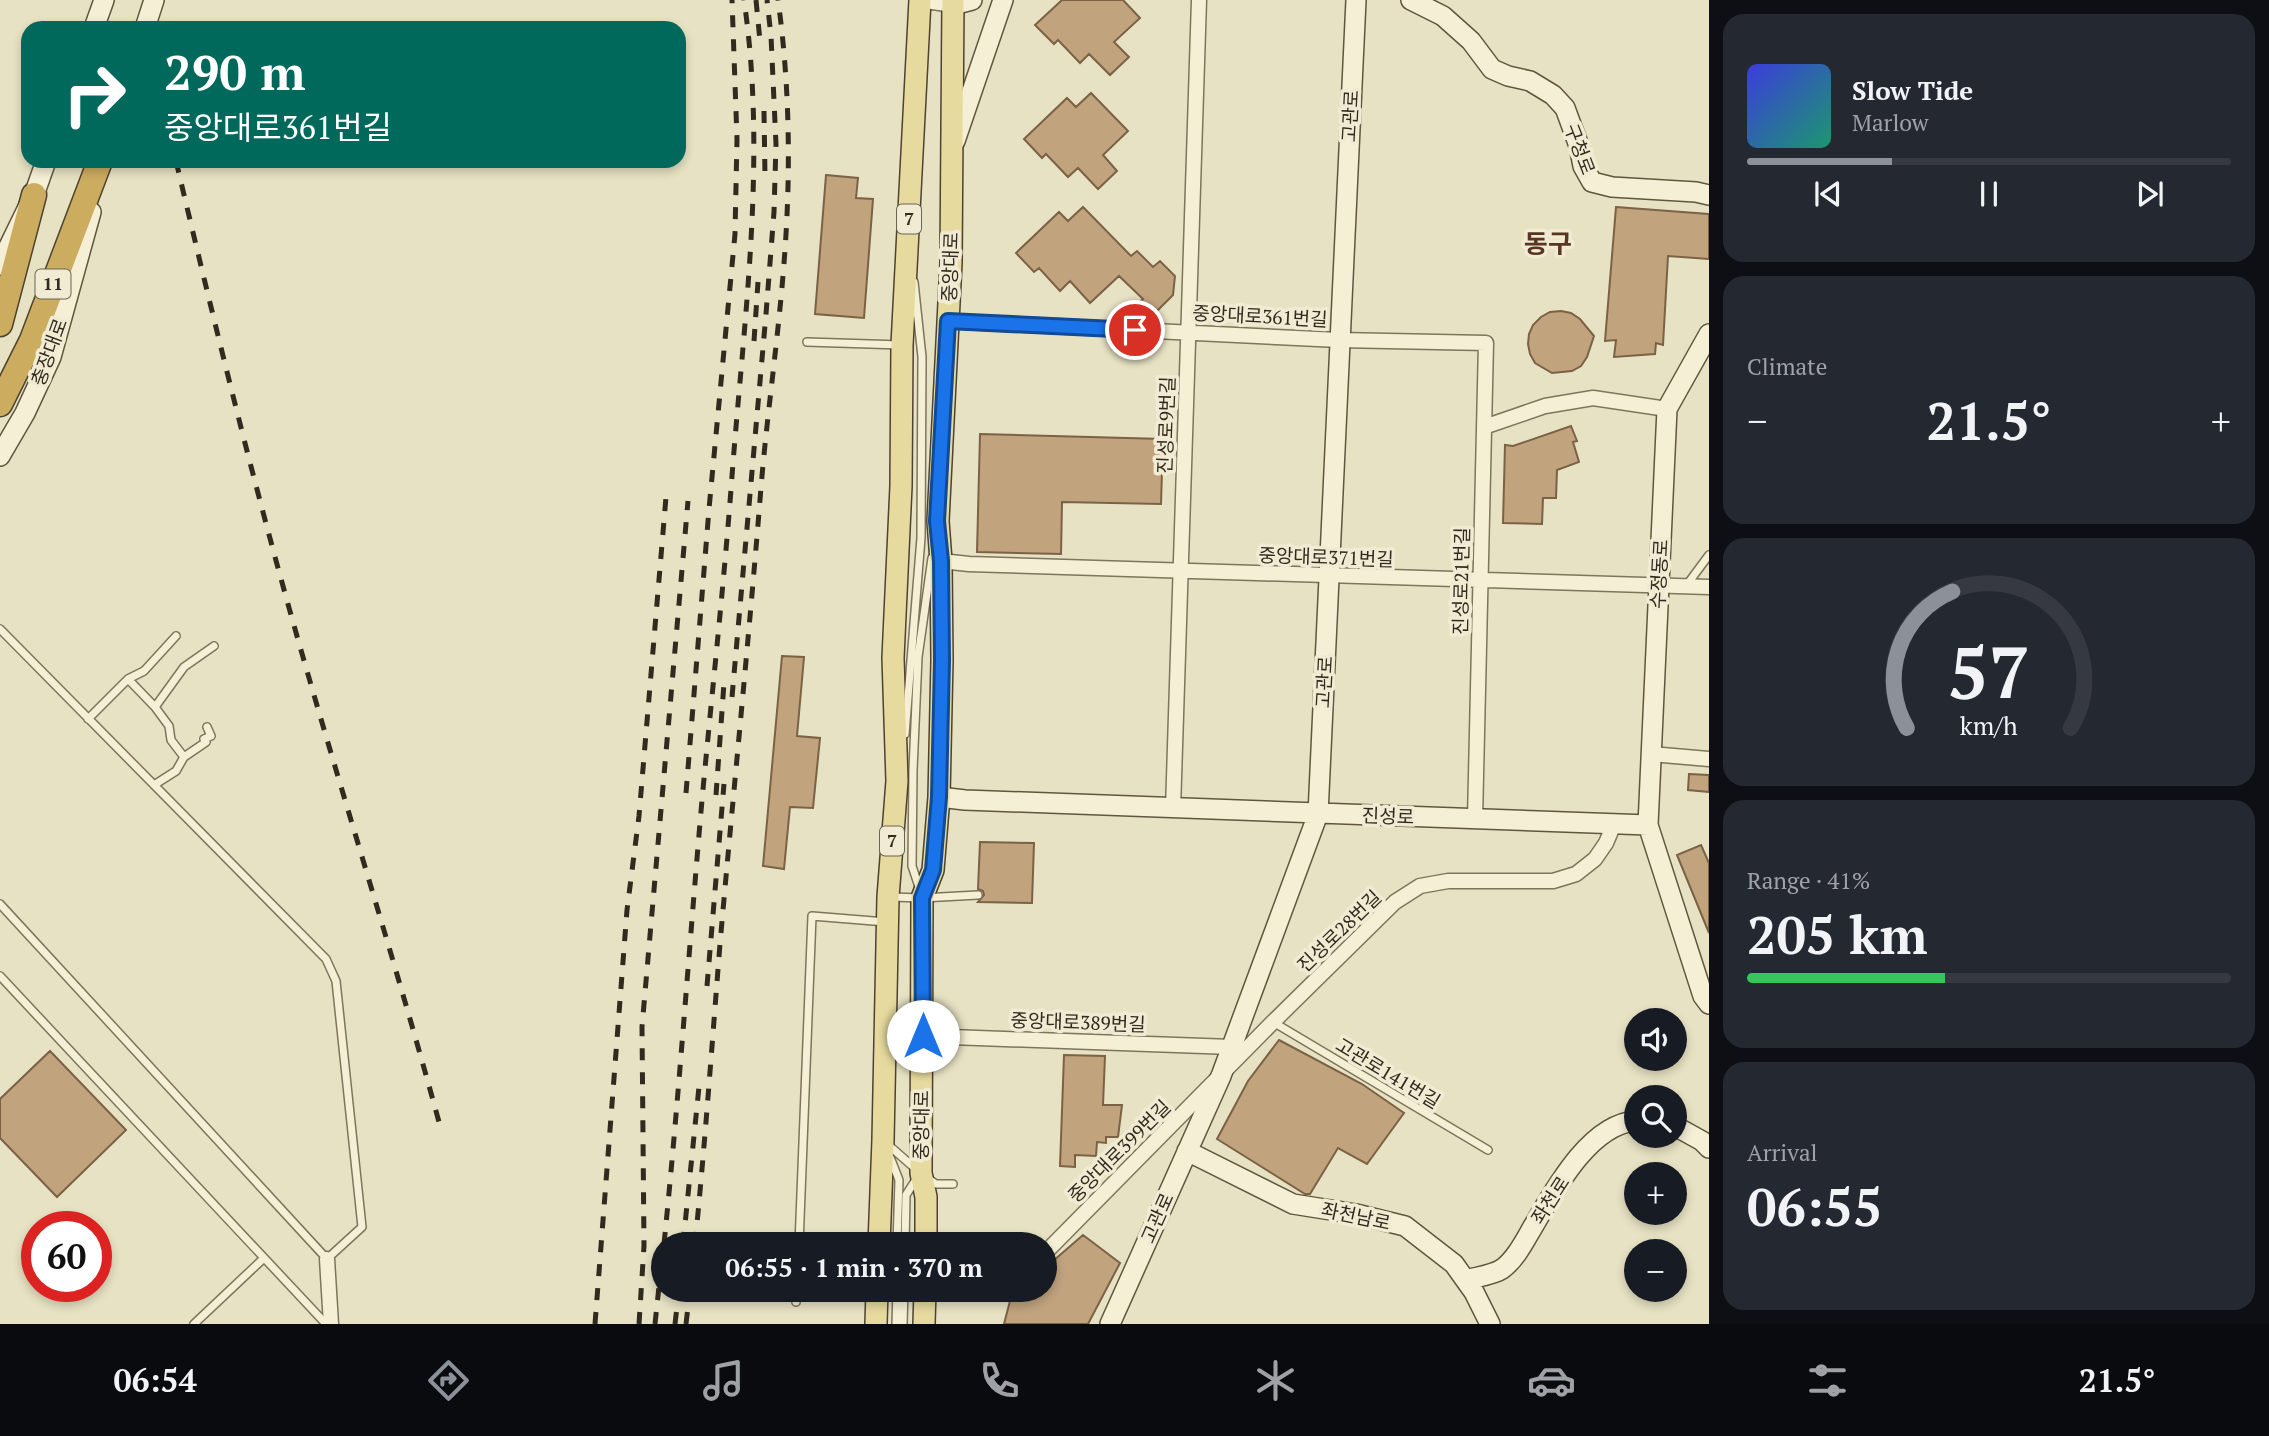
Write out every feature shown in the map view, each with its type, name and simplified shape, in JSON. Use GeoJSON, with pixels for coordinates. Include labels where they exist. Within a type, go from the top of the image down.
{"type":"FeatureCollection","features":[{"type":"Feature","properties":{"kind":"highway","name":"11"},"geometry":{"type":"LineString","coordinates":[[0,404],[32,340],[100,168]]}},
{"type":"Feature","properties":{"kind":"highway","name":"11"},"geometry":{"type":"LineString","coordinates":[[0,324],[34,195]]}},
{"type":"Feature","properties":{"kind":"main road","name":"중앙대로"},"geometry":{"type":"LineString","coordinates":[[879,1232],[887,922],[897,781],[893,658],[901,486],[902,345],[920,0]]}},
{"type":"Feature","properties":{"kind":"main road","name":"중앙대로"},"geometry":{"type":"LineString","coordinates":[[926,1232],[926,1197],[921,1173],[922,898],[933,870],[939,797],[942,660],[941,561],[937,521],[951,263],[951,152],[959,2]]}},
{"type":"Feature","properties":{"kind":"main road"},"geometry":{"type":"LineString","coordinates":[[876,1324],[877,1302]]}},
{"type":"Feature","properties":{"kind":"main road"},"geometry":{"type":"LineString","coordinates":[[924,1324],[925,1302]]}},
{"type":"Feature","properties":{"kind":"street"},"geometry":{"type":"LineString","coordinates":[[96,21],[104,0]]}},
{"type":"Feature","properties":{"kind":"street"},"geometry":{"type":"LineString","coordinates":[[147,21],[154,0]]}},
{"type":"Feature","properties":{"kind":"street"},"geometry":{"type":"LineString","coordinates":[[920,0],[959,2]]}},
{"type":"Feature","properties":{"kind":"street"},"geometry":{"type":"LineString","coordinates":[[951,152],[1003,0]]}},
{"type":"Feature","properties":{"kind":"street","name":"진성로9번길"},"geometry":{"type":"LineString","coordinates":[[1172,809],[1199,0]]}},
{"type":"Feature","properties":{"kind":"street","name":"고관로"},"geometry":{"type":"LineString","coordinates":[[1110,1324],[1220,1076],[1318,814],[1356,0]]}},
{"type":"Feature","properties":{"kind":"street","name":"구청로"},"geometry":{"type":"LineString","coordinates":[[1411,0],[1443,16],[1471,41],[1492,69],[1530,81],[1553,94],[1565,108],[1579,146],[1583,166],[1592,182],[1612,187],[1709,195]]}},
{"type":"Feature","properties":{"kind":"street"},"geometry":{"type":"LineString","coordinates":[[0,265],[34,195],[44,168]]}},
{"type":"Feature","properties":{"kind":"street","name":"충장대로"},"geometry":{"type":"LineString","coordinates":[[0,456],[25,413],[51,357],[101,168]]}},
{"type":"Feature","properties":{"kind":"street","name":"중앙대로361번길"},"geometry":{"type":"LineString","coordinates":[[948,321],[1339,340],[1486,343]]}},
{"type":"Feature","properties":{"kind":"street","name":"수정동로"},"geometry":{"type":"LineString","coordinates":[[1648,825],[1667,409],[1709,334]]}},
{"type":"Feature","properties":{"kind":"street","name":"진성로21번길"},"geometry":{"type":"LineString","coordinates":[[1475,819],[1486,343]]}},
{"type":"Feature","properties":{"kind":"street"},"geometry":{"type":"LineString","coordinates":[[1484,427],[1545,406],[1593,398],[1667,409]]}},
{"type":"Feature","properties":{"kind":"street","name":"중앙대로371번길"},"geometry":{"type":"LineString","coordinates":[[941,561],[1709,587]]}},
{"type":"Feature","properties":{"kind":"street"},"geometry":{"type":"LineString","coordinates":[[1651,754],[1709,759]]}},
{"type":"Feature","properties":{"kind":"street","name":"진성로"},"geometry":{"type":"LineString","coordinates":[[939,797],[1172,809],[1648,825]]}},
{"type":"Feature","properties":{"kind":"street","name":"진성로28번길"},"geometry":{"type":"LineString","coordinates":[[1220,1076],[1395,902],[1420,886],[1448,881],[1553,881],[1576,874],[1595,859],[1614,824]]}},
{"type":"Feature","properties":{"kind":"street"},"geometry":{"type":"LineString","coordinates":[[1648,825],[1703,996],[1709,1004]]}},
{"type":"Feature","properties":{"kind":"street","name":"중앙대로389번길"},"geometry":{"type":"LineString","coordinates":[[923,1036],[1232,1046]]}},
{"type":"Feature","properties":{"kind":"street","name":"중앙대로399번길"},"geometry":{"type":"LineString","coordinates":[[1057,1241],[1220,1076]]}},
{"type":"Feature","properties":{"kind":"street","name":"좌천로"},"geometry":{"type":"LineString","coordinates":[[1465,1280],[1501,1270],[1518,1252],[1573,1165],[1602,1133],[1624,1122]]}},
{"type":"Feature","properties":{"kind":"street"},"geometry":{"type":"LineString","coordinates":[[1687,1133],[1709,1148]]}},
{"type":"Feature","properties":{"kind":"street","name":"좌천남로"},"geometry":{"type":"LineString","coordinates":[[1187,1151],[1293,1204],[1356,1214],[1405,1226],[1454,1264],[1474,1292],[1490,1324]]}},
{"type":"Feature","properties":{"kind":"street"},"geometry":{"type":"LineString","coordinates":[[327,1259],[329,1324]]}},
{"type":"Feature","properties":{"kind":"lane"},"geometry":{"type":"LineString","coordinates":[[897,781],[907,720],[921,538],[922,357],[908,225]]}},
{"type":"Feature","properties":{"kind":"lane"},"geometry":{"type":"LineString","coordinates":[[807,342],[902,345]]}},
{"type":"Feature","properties":{"kind":"lane"},"geometry":{"type":"LineString","coordinates":[[922,898],[912,866],[918,657],[937,521]]}},
{"type":"Feature","properties":{"kind":"lane"},"geometry":{"type":"LineString","coordinates":[[1685,586],[1709,555]]}},
{"type":"Feature","properties":{"kind":"lane"},"geometry":{"type":"LineString","coordinates":[[0,629],[326,959],[336,981],[362,1227],[327,1259],[0,904]]}},
{"type":"Feature","properties":{"kind":"lane"},"geometry":{"type":"LineString","coordinates":[[88,719],[128,679],[144,671],[176,636]]}},
{"type":"Feature","properties":{"kind":"lane"},"geometry":{"type":"LineString","coordinates":[[155,707],[184,667],[214,646]]}},
{"type":"Feature","properties":{"kind":"lane"},"geometry":{"type":"LineString","coordinates":[[128,679],[169,726],[171,740],[184,757]]}},
{"type":"Feature","properties":{"kind":"lane"},"geometry":{"type":"LineString","coordinates":[[154,785],[176,771],[184,757],[206,742],[204,739],[211,736],[207,727]]}},
{"type":"Feature","properties":{"kind":"lane"},"geometry":{"type":"LineString","coordinates":[[888,897],[978,895]]}},
{"type":"Feature","properties":{"kind":"lane"},"geometry":{"type":"LineString","coordinates":[[799,1232],[812,916],[887,922]]}},
{"type":"Feature","properties":{"kind":"lane"},"geometry":{"type":"LineString","coordinates":[[0,976],[329,1324]]}},
{"type":"Feature","properties":{"kind":"lane","name":"고관로141번길"},"geometry":{"type":"LineString","coordinates":[[1273,1022],[1488,1150]]}},
{"type":"Feature","properties":{"kind":"lane"},"geometry":{"type":"LineString","coordinates":[[883,1140],[936,1184],[953,1184]]}},
{"type":"Feature","properties":{"kind":"lane"},"geometry":{"type":"LineString","coordinates":[[883,1140],[899,1180],[898,1232]]}},
{"type":"Feature","properties":{"kind":"lane"},"geometry":{"type":"LineString","coordinates":[[905,1232],[906,1195],[921,1173]]}},
{"type":"Feature","properties":{"kind":"lane"},"geometry":{"type":"LineString","coordinates":[[194,1324],[264,1258]]}},
{"type":"Feature","properties":{"kind":"lane"},"geometry":{"type":"LineString","coordinates":[[896,1324],[897,1302]]}},
{"type":"Feature","properties":{"kind":"lane"},"geometry":{"type":"LineString","coordinates":[[903,1324],[904,1302]]}},
{"type":"Feature","properties":{"kind":"building"},"geometry":{"type":"Polygon","coordinates":[[[1062,0],[1123,0],[1140,18],[1114,42],[1129,57],[1110,75],[1089,54],[1080,63],[1058,40],[1054,44],[1035,25],[1062,0]]]}},
{"type":"Feature","properties":{"kind":"building"},"geometry":{"type":"Polygon","coordinates":[[[1091,93],[1128,131],[1103,155],[1117,171],[1098,189],[1078,168],[1068,177],[1046,154],[1042,158],[1024,139],[1067,98],[1076,107],[1091,93]]]}},
{"type":"Feature","properties":{"kind":"building"},"geometry":{"type":"Polygon","coordinates":[[[826,175],[858,178],[856,198],[873,199],[864,318],[815,314],[826,175]]]}},
{"type":"Feature","properties":{"kind":"building"},"geometry":{"type":"Polygon","coordinates":[[[1083,207],[1131,256],[1137,251],[1153,267],[1160,261],[1175,276],[1173,295],[1147,321],[1132,309],[1143,299],[1119,276],[1090,303],[1070,281],[1060,291],[1039,268],[1034,272],[1016,253],[1059,212],[1068,221],[1083,207]]]}},
{"type":"Feature","properties":{"kind":"building"},"geometry":{"type":"Polygon","coordinates":[[[1616,207],[1709,214],[1709,259],[1668,256],[1663,345],[1656,343],[1655,354],[1614,357],[1616,340],[1605,341],[1616,207]]]}},
{"type":"Feature","properties":{"kind":"building"},"geometry":{"type":"Polygon","coordinates":[[[1561,311],[1580,319],[1594,336],[1581,366],[1572,371],[1552,373],[1535,363],[1530,354],[1529,334],[1541,317],[1550,312],[1561,311]]]}},
{"type":"Feature","properties":{"kind":"building"},"geometry":{"type":"Polygon","coordinates":[[[1571,426],[1577,441],[1573,442],[1579,462],[1557,470],[1556,498],[1543,498],[1542,524],[1503,523],[1505,445],[1513,446],[1571,426]]]}},
{"type":"Feature","properties":{"kind":"building"},"geometry":{"type":"Polygon","coordinates":[[[980,434],[1163,439],[1161,504],[1062,502],[1061,554],[977,552],[980,434]]]}},
{"type":"Feature","properties":{"kind":"building"},"geometry":{"type":"Polygon","coordinates":[[[782,656],[804,657],[797,736],[820,738],[813,808],[790,807],[784,869],[763,866],[782,656]]]}},
{"type":"Feature","properties":{"kind":"building"},"geometry":{"type":"Polygon","coordinates":[[[1689,774],[1709,775],[1709,792],[1688,790],[1689,774]]]}},
{"type":"Feature","properties":{"kind":"building"},"geometry":{"type":"Polygon","coordinates":[[[980,842],[1034,843],[1032,903],[978,902],[984,895],[983,891],[978,889],[980,842]]]}},
{"type":"Feature","properties":{"kind":"building"},"geometry":{"type":"Polygon","coordinates":[[[1701,845],[1709,863],[1709,933],[1677,855],[1701,845]]]}},
{"type":"Feature","properties":{"kind":"building"},"geometry":{"type":"Polygon","coordinates":[[[1279,1040],[1362,1084],[1404,1113],[1367,1164],[1338,1148],[1310,1194],[1305,1194],[1217,1139],[1248,1081],[1279,1040]]]}},
{"type":"Feature","properties":{"kind":"building"},"geometry":{"type":"Polygon","coordinates":[[[50,1051],[126,1130],[57,1197],[0,1138],[0,1099],[50,1051]]]}},
{"type":"Feature","properties":{"kind":"building"},"geometry":{"type":"Polygon","coordinates":[[[1064,1055],[1105,1056],[1103,1105],[1122,1105],[1118,1137],[1106,1137],[1106,1143],[1097,1142],[1096,1156],[1075,1155],[1075,1167],[1060,1166],[1064,1055]]]}},
{"type":"Feature","properties":{"kind":"building"},"geometry":{"type":"Polygon","coordinates":[[[1083,1235],[1120,1263],[1088,1324],[1004,1324],[1010,1302],[1057,1302],[1057,1258],[1083,1235]]]}},
{"type":"Feature","properties":{"kind":"railway"},"geometry":{"type":"LineString","coordinates":[[686,793],[735,234],[737,139],[732,0]]}},
{"type":"Feature","properties":{"kind":"railway"},"geometry":{"type":"LineString","coordinates":[[665,1232],[751,238],[754,118],[744,0]]}},
{"type":"Feature","properties":{"kind":"railway"},"geometry":{"type":"LineString","coordinates":[[756,0],[760,41]]}},
{"type":"Feature","properties":{"kind":"railway"},"geometry":{"type":"LineString","coordinates":[[732,697],[774,212],[776,144],[767,0]]}},
{"type":"Feature","properties":{"kind":"railway"},"geometry":{"type":"LineString","coordinates":[[696,1232],[786,230],[787,98],[778,0]]}},
{"type":"Feature","properties":{"kind":"railway"},"geometry":{"type":"LineString","coordinates":[[764,111],[765,177]]}},
{"type":"Feature","properties":{"kind":"railway"},"geometry":{"type":"LineString","coordinates":[[178,168],[237,414],[287,602],[439,1122]]}},
{"type":"Feature","properties":{"kind":"railway"},"geometry":{"type":"LineString","coordinates":[[754,341],[758,282]]}},
{"type":"Feature","properties":{"kind":"railway"},"geometry":{"type":"LineString","coordinates":[[595,1324],[627,910],[639,816],[666,497]]}},
{"type":"Feature","properties":{"kind":"railway"},"geometry":{"type":"LineString","coordinates":[[639,1324],[644,1246],[642,1027],[688,501]]}},
{"type":"Feature","properties":{"kind":"railway"},"geometry":{"type":"LineString","coordinates":[[716,795],[724,683]]}},
{"type":"Feature","properties":{"kind":"railway"},"geometry":{"type":"LineString","coordinates":[[707,986],[724,784]]}},
{"type":"Feature","properties":{"kind":"railway"},"geometry":{"type":"LineString","coordinates":[[684,1232],[700,1077]]}},
{"type":"Feature","properties":{"kind":"railway"},"geometry":{"type":"LineString","coordinates":[[655,1324],[657,1302]]}},
{"type":"Feature","properties":{"kind":"railway"},"geometry":{"type":"LineString","coordinates":[[675,1324],[678,1302]]}},
{"type":"Feature","properties":{"kind":"railway"},"geometry":{"type":"LineString","coordinates":[[686,1324],[689,1302]]}},
{"type":"Feature","properties":{"kind":"district","name":"동구"},"geometry":{"type":"Point","coordinates":[1548,244]}},
{"type":"Feature","properties":{"kind":"route"},"geometry":{"type":"LineString","coordinates":[[923,1036],[922,898],[933,870],[939,797],[942,660],[941,561],[937,521],[948,321],[1135,330]]}}]}
